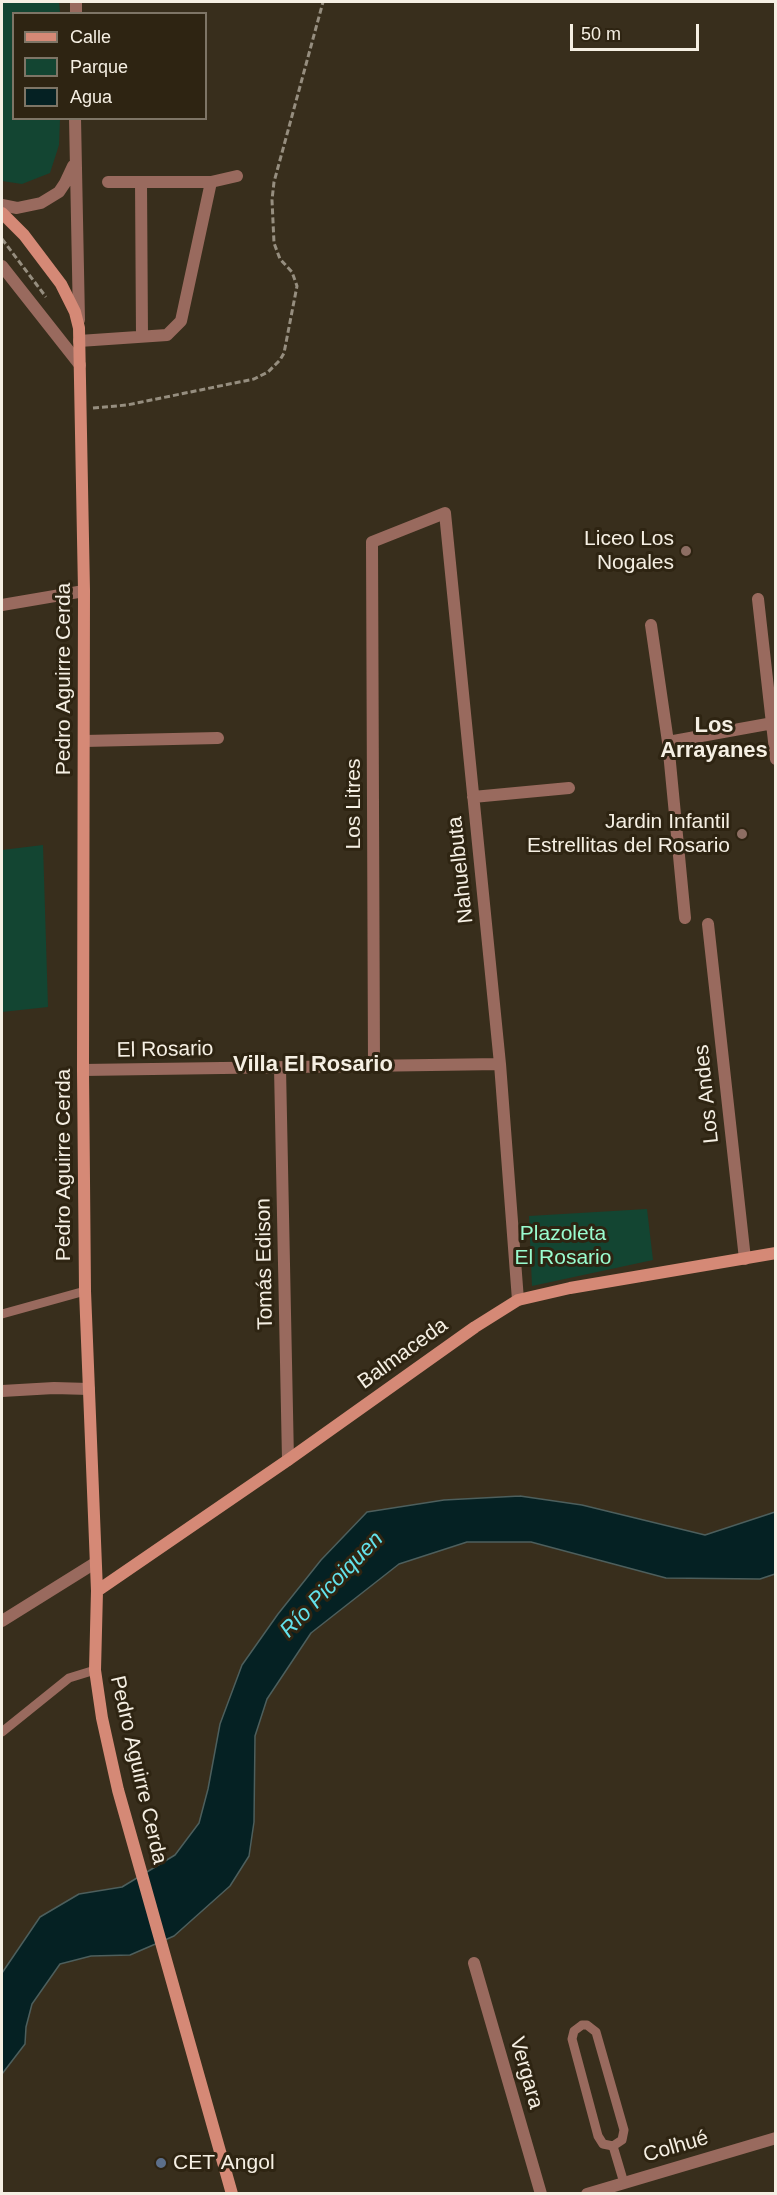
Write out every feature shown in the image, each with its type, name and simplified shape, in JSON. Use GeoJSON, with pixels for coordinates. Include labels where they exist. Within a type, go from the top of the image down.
{"type":"FeatureCollection","features":[{"type":"Feature","properties":{"kind":"main road"},"geometry":{"type":"LineString","coordinates":[[2,213],[24,235],[61,284],[75,312],[79,328]]}},
{"type":"Feature","properties":{"kind":"main road","name":"Pedro Aguirre Cerda"},"geometry":{"type":"LineString","coordinates":[[79,328],[84,591],[85,1291],[97,1591],[95,1670],[102,1718],[118,1790],[232,2193]]}},
{"type":"Feature","properties":{"kind":"main road","name":"Balmaceda"},"geometry":{"type":"LineString","coordinates":[[97,1591],[288,1460],[475,1327],[518,1300],[581,1286],[776,1253]]}},
{"type":"Feature","properties":{"kind":"street","name":"Pedro Aguirre Cerda"},"geometry":{"type":"LineString","coordinates":[[75,120],[79,328]]}},
{"type":"Feature","properties":{"kind":"street"},"geometry":{"type":"LineString","coordinates":[[2,205],[17,208],[30,207],[51,198],[59,192],[70,174],[75,154]]}},
{"type":"Feature","properties":{"kind":"street"},"geometry":{"type":"LineString","coordinates":[[108,182],[211,182],[237,176]]}},
{"type":"Feature","properties":{"kind":"street"},"geometry":{"type":"LineString","coordinates":[[141,182],[142,336]]}},
{"type":"Feature","properties":{"kind":"street"},"geometry":{"type":"LineString","coordinates":[[79,341],[167,335],[180,321],[211,182]]}},
{"type":"Feature","properties":{"kind":"street"},"geometry":{"type":"LineString","coordinates":[[2,266],[80,365]]}},
{"type":"Feature","properties":{"kind":"street","name":"Nahuelbuta"},"geometry":{"type":"LineString","coordinates":[[372,542],[445,513],[500,1064],[518,1300]]}},
{"type":"Feature","properties":{"kind":"street","name":"Los Litres"},"geometry":{"type":"LineString","coordinates":[[372,542],[374,1066]]}},
{"type":"Feature","properties":{"kind":"street"},"geometry":{"type":"LineString","coordinates":[[2,605],[84,591]]}},
{"type":"Feature","properties":{"kind":"street"},"geometry":{"type":"LineString","coordinates":[[758,599],[776,759]]}},
{"type":"Feature","properties":{"kind":"street"},"geometry":{"type":"LineString","coordinates":[[651,625],[668,742],[685,918]]}},
{"type":"Feature","properties":{"kind":"street"},"geometry":{"type":"LineString","coordinates":[[668,742],[773,723]]}},
{"type":"Feature","properties":{"kind":"street"},"geometry":{"type":"LineString","coordinates":[[84,741],[218,738]]}},
{"type":"Feature","properties":{"kind":"street"},"geometry":{"type":"LineString","coordinates":[[473,797],[569,788]]}},
{"type":"Feature","properties":{"kind":"street","name":"Los Andes"},"geometry":{"type":"LineString","coordinates":[[708,924],[744,1259]]}},
{"type":"Feature","properties":{"kind":"street","name":"El Rosario"},"geometry":{"type":"LineString","coordinates":[[83,1070],[500,1064]]}},
{"type":"Feature","properties":{"kind":"street","name":"Tomás Edison"},"geometry":{"type":"LineString","coordinates":[[280,1068],[288,1460]]}},
{"type":"Feature","properties":{"kind":"street"},"geometry":{"type":"LineString","coordinates":[[2,1390],[89,1389]]}},
{"type":"Feature","properties":{"kind":"street"},"geometry":{"type":"LineString","coordinates":[[2,1621],[95,1563]]}},
{"type":"Feature","properties":{"kind":"street","name":"Vergara"},"geometry":{"type":"LineString","coordinates":[[474,1963],[541,2193]]}},
{"type":"Feature","properties":{"kind":"street","name":"Colhué"},"geometry":{"type":"LineString","coordinates":[[587,2193],[776,2138]]}},
{"type":"Feature","properties":{"kind":"lane"},"geometry":{"type":"LineString","coordinates":[[2,1314],[85,1291]]}},
{"type":"Feature","properties":{"kind":"lane"},"geometry":{"type":"LineString","coordinates":[[2,1732],[69,1678],[95,1670]]}},
{"type":"Feature","properties":{"kind":"lane"},"geometry":{"type":"LineString","coordinates":[[582,2025],[587,2025],[596,2032],[624,2130],[622,2140],[614,2146],[603,2144],[598,2136],[572,2039],[574,2031],[582,2025]]}},
{"type":"Feature","properties":{"kind":"lane"},"geometry":{"type":"LineString","coordinates":[[614,2146],[624,2183]]}},
{"type":"Feature","properties":{"kind":"path"},"geometry":{"type":"LineString","coordinates":[[80,410],[127,405],[254,379],[268,372],[285,353],[297,286],[292,272],[280,259],[274,243],[273,191],[277,167],[287,139],[323,2]]}},
{"type":"Feature","properties":{"kind":"green space"},"geometry":{"type":"Polygon","coordinates":[[[2,2],[59,2],[60,12],[12,12],[12,120],[60,120],[59,145],[50,173],[22,184],[2,181],[2,2]]]}},
{"type":"Feature","properties":{"kind":"green space"},"geometry":{"type":"Polygon","coordinates":[[[43,845],[48,1007],[2,1012],[2,850],[43,845]]]}},
{"type":"Feature","properties":{"kind":"green space","name":"Plazoleta El Rosario"},"geometry":{"type":"Polygon","coordinates":[[[647,1209],[653,1260],[532,1286],[529,1216],[647,1209]]]}},
{"type":"Feature","properties":{"kind":"water","name":"Río Picoiquen"},"geometry":{"type":"Polygon","coordinates":[[[520,1496],[582,1505],[705,1535],[775,1512],[775,1574],[760,1579],[666,1578],[531,1542],[467,1542],[399,1564],[311,1633],[267,1699],[255,1736],[254,1822],[249,1856],[230,1886],[174,1936],[130,1955],[91,1956],[60,1964],[32,2004],[26,2027],[25,2044],[2,2074],[2,1973],[40,1917],[79,1894],[122,1887],[175,1855],[199,1823],[220,1724],[242,1665],[278,1614],[321,1560],[367,1512],[444,1500],[520,1496]]]}},
{"type":"Feature","properties":{"kind":"place","name":"Liceo Los Nogales"},"geometry":{"type":"Point","coordinates":[686,551]}},
{"type":"Feature","properties":{"kind":"place","name":"Jardin Infantil Estrellitas del Rosario"},"geometry":{"type":"Point","coordinates":[742,834]}},
{"type":"Feature","properties":{"kind":"place","name":"CET Angol"},"geometry":{"type":"Point","coordinates":[161,2163]}},
{"type":"Feature","properties":{"kind":"district","name":"Los Arrayanes"},"geometry":{"type":"Point","coordinates":[714,738]}},
{"type":"Feature","properties":{"kind":"district","name":"Villa El Rosario"},"geometry":{"type":"Point","coordinates":[313,1065]}}]}
